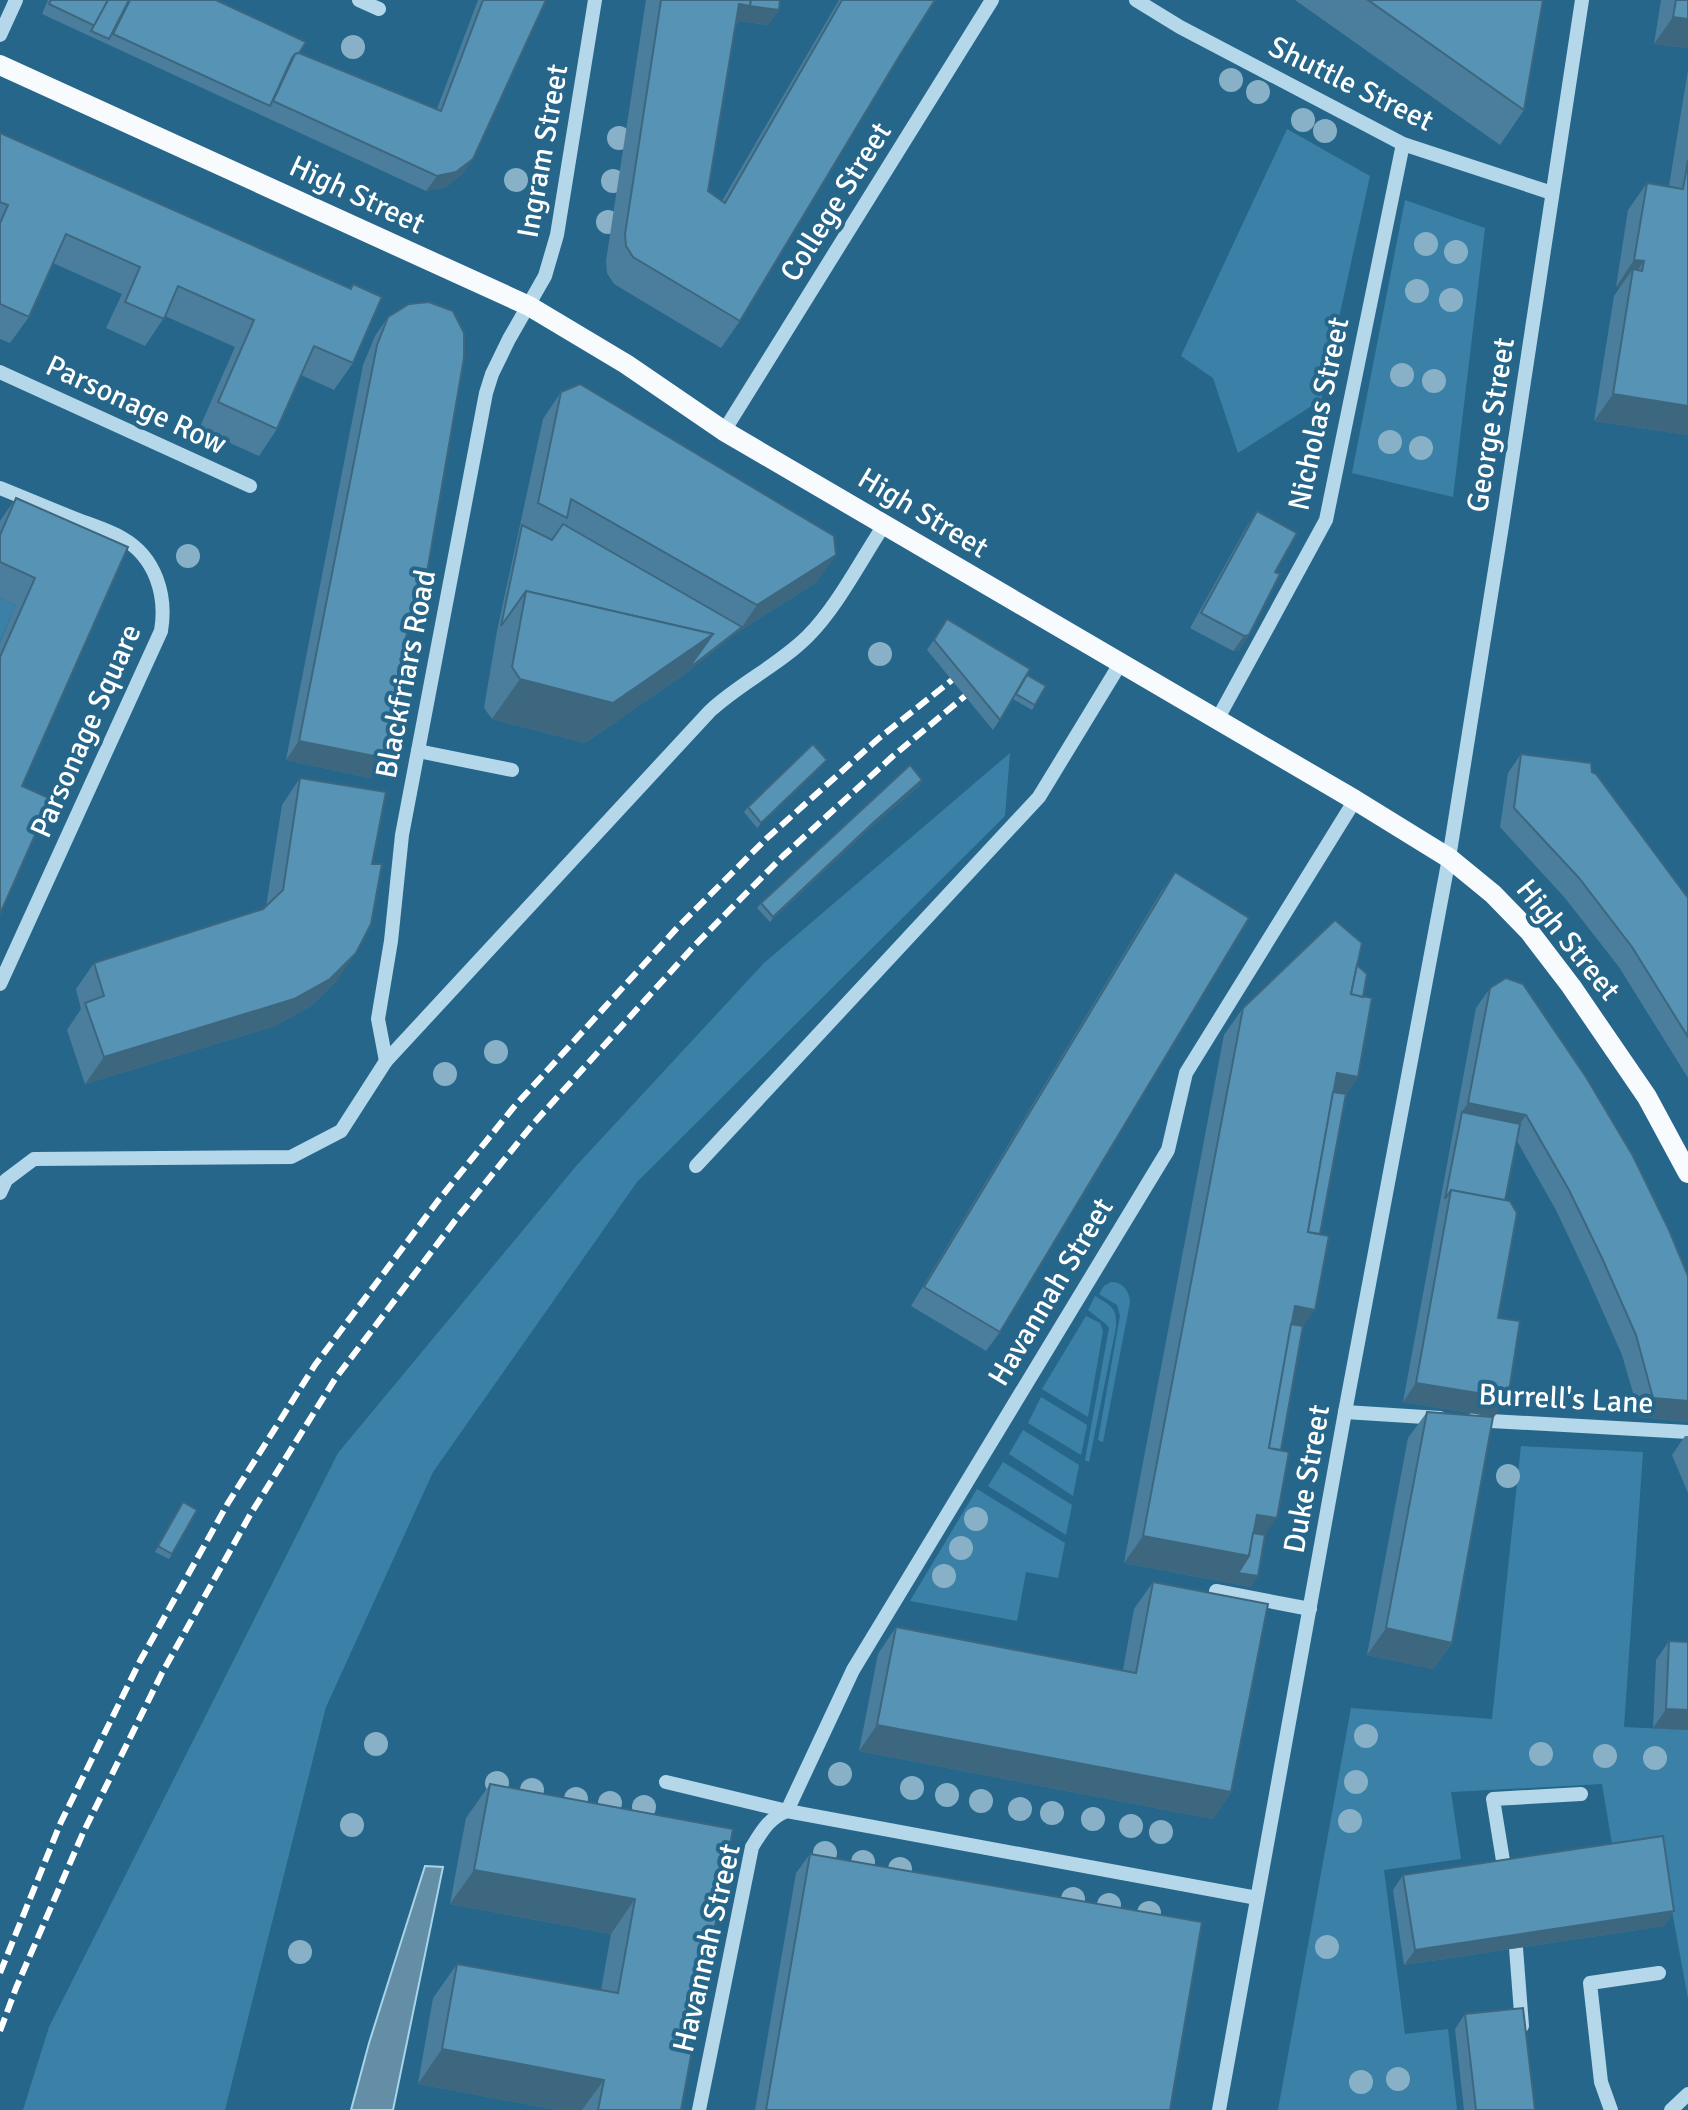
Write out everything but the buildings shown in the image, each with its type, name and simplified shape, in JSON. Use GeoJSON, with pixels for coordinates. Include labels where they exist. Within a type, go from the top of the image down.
{"type":"FeatureCollection","features":[{"type":"Feature","properties":{"kind":"main road","name":"High Street"},"geometry":{"type":"LineString","coordinates":[[0,65],[529,306],[626,364],[724,431],[1449,858],[1493,894],[1548,955],[1647,1097],[1685,1160]]}},
{"type":"Feature","properties":{"kind":"street"},"geometry":{"type":"LineString","coordinates":[[0,35],[16,0]]}},
{"type":"Feature","properties":{"kind":"street"},"geometry":{"type":"LineString","coordinates":[[359,0],[379,9]]}},
{"type":"Feature","properties":{"kind":"street","name":"Ingram Street"},"geometry":{"type":"LineString","coordinates":[[529,306],[545,276],[557,235],[595,0]]}},
{"type":"Feature","properties":{"kind":"street","name":"College Street"},"geometry":{"type":"LineString","coordinates":[[724,431],[992,0]]}},
{"type":"Feature","properties":{"kind":"street","name":"Shuttle Street"},"geometry":{"type":"LineString","coordinates":[[1136,0],[1180,27],[1403,144],[1552,193]]}},
{"type":"Feature","properties":{"kind":"street","name":"George Street"},"geometry":{"type":"LineString","coordinates":[[1449,858],[1582,0]]}},
{"type":"Feature","properties":{"kind":"street","name":"Nicholas Street"},"geometry":{"type":"LineString","coordinates":[[1217,720],[1326,520],[1403,144]]}},
{"type":"Feature","properties":{"kind":"street","name":"Blackfriars Road"},"geometry":{"type":"LineString","coordinates":[[386,1061],[378,1019],[391,941],[402,835],[486,393],[500,356],[529,306]]}},
{"type":"Feature","properties":{"kind":"street","name":"Parsonage Row"},"geometry":{"type":"LineString","coordinates":[[0,372],[250,486]]}},
{"type":"Feature","properties":{"kind":"street","name":"Parsonage Square"},"geometry":{"type":"LineString","coordinates":[[0,488],[123,539],[133,546],[156,575],[163,618],[161,631],[0,984]]}},
{"type":"Feature","properties":{"kind":"street"},"geometry":{"type":"LineString","coordinates":[[0,1193],[6,1180],[34,1159],[291,1157],[341,1131],[386,1061],[710,711],[795,647],[821,622],[884,525]]}},
{"type":"Feature","properties":{"kind":"street"},"geometry":{"type":"LineString","coordinates":[[696,1166],[1039,797],[1120,664]]}},
{"type":"Feature","properties":{"kind":"street"},"geometry":{"type":"LineString","coordinates":[[418,751],[512,770]]}},
{"type":"Feature","properties":{"kind":"street","name":"Havannah Street"},"geometry":{"type":"LineString","coordinates":[[699,2110],[752,1847],[766,1825],[787,1811],[853,1670],[1168,1150],[1186,1073],[1355,800]]}},
{"type":"Feature","properties":{"kind":"street","name":"Duke Street"},"geometry":{"type":"LineString","coordinates":[[1219,2110],[1449,858]]}},
{"type":"Feature","properties":{"kind":"street","name":"Burrell's Lane"},"geometry":{"type":"LineString","coordinates":[[1345,1412],[1688,1432]]}},
{"type":"Feature","properties":{"kind":"street"},"geometry":{"type":"LineString","coordinates":[[1216,1591],[1310,1609]]}},
{"type":"Feature","properties":{"kind":"street"},"geometry":{"type":"LineString","coordinates":[[666,1782],[787,1811],[1257,1898]]}},
{"type":"Feature","properties":{"kind":"street"},"geometry":{"type":"LineString","coordinates":[[1505,1873],[1493,1799],[1581,1794]]}},
{"type":"Feature","properties":{"kind":"street"},"geometry":{"type":"LineString","coordinates":[[1516,1948],[1523,2036]]}},
{"type":"Feature","properties":{"kind":"street"},"geometry":{"type":"LineString","coordinates":[[1611,2110],[1601,2082],[1590,1983],[1659,1973]]}},
{"type":"Feature","properties":{"kind":"street"},"geometry":{"type":"LineString","coordinates":[[1671,2110],[1688,2094]]}},
{"type":"Feature","properties":{"kind":"shaded area"},"geometry":{"type":"Polygon","coordinates":[[[1287,129],[1370,176],[1321,400],[1238,453],[1213,378],[1181,356],[1287,129]]]}},
{"type":"Feature","properties":{"kind":"shaded area"},"geometry":{"type":"Polygon","coordinates":[[[1405,200],[1485,228],[1453,497],[1352,473],[1405,200]]]}},
{"type":"Feature","properties":{"kind":"shaded area"},"geometry":{"type":"Polygon","coordinates":[[[0,598],[16,605],[0,641],[0,598]]]}},
{"type":"Feature","properties":{"kind":"shaded area"},"geometry":{"type":"Polygon","coordinates":[[[1010,753],[1005,816],[637,1182],[433,1472],[326,1707],[225,2110],[23,2110],[49,2027],[338,1453],[577,1165],[764,963],[1010,753]]]}},
{"type":"Feature","properties":{"kind":"shaded area"},"geometry":{"type":"Polygon","coordinates":[[[1111,1282],[1125,1288],[1130,1302],[1103,1442],[1098,1440],[1120,1316],[1117,1305],[1099,1294],[1111,1282]]]}},
{"type":"Feature","properties":{"kind":"shaded area"},"geometry":{"type":"Polygon","coordinates":[[[1095,1296],[1112,1308],[1116,1327],[1089,1462],[1085,1460],[1109,1328],[1088,1310],[1095,1296]]]}},
{"type":"Feature","properties":{"kind":"shaded area"},"geometry":{"type":"Polygon","coordinates":[[[1086,1316],[1100,1323],[1103,1331],[1088,1417],[1042,1389],[1086,1316]]]}},
{"type":"Feature","properties":{"kind":"shaded area"},"geometry":{"type":"Polygon","coordinates":[[[1041,1397],[1087,1425],[1081,1455],[1028,1423],[1041,1397]]]}},
{"type":"Feature","properties":{"kind":"shaded area"},"geometry":{"type":"Polygon","coordinates":[[[1023,1430],[1079,1465],[1073,1496],[1009,1454],[1023,1430]]]}},
{"type":"Feature","properties":{"kind":"shaded area"},"geometry":{"type":"Polygon","coordinates":[[[1521,1446],[1643,1452],[1624,1727],[1688,1730],[1688,1999],[1659,1840],[1612,1844],[1602,1784],[1451,1792],[1461,1859],[1384,1870],[1405,2034],[1448,2029],[1457,2110],[1278,2110],[1351,1708],[1492,1719],[1521,1446]]]}},
{"type":"Feature","properties":{"kind":"shaded area"},"geometry":{"type":"Polygon","coordinates":[[[1003,1462],[1072,1505],[1066,1535],[988,1486],[1003,1462]]]}},
{"type":"Feature","properties":{"kind":"shaded area"},"geometry":{"type":"Polygon","coordinates":[[[977,1489],[1065,1543],[1058,1578],[1026,1572],[1017,1621],[910,1601],[977,1489]]]}},
{"type":"Feature","properties":{"kind":"shaded area"},"geometry":{"type":"Polygon","coordinates":[[[425,1866],[443,1867],[393,2110],[351,2110],[369,2043],[425,1866]]]}},
{"type":"Feature","properties":{"kind":"railway"},"geometry":{"type":"LineString","coordinates":[[0,1973],[61,1822],[140,1661],[228,1503],[315,1365],[437,1202],[513,1108],[677,928],[766,839],[878,739],[952,680]]}},
{"type":"Feature","properties":{"kind":"railway"},"geometry":{"type":"LineString","coordinates":[[0,2031],[83,1833],[162,1673],[250,1515],[335,1379],[533,1124],[695,945],[783,856],[893,756],[965,696]]}}]}
